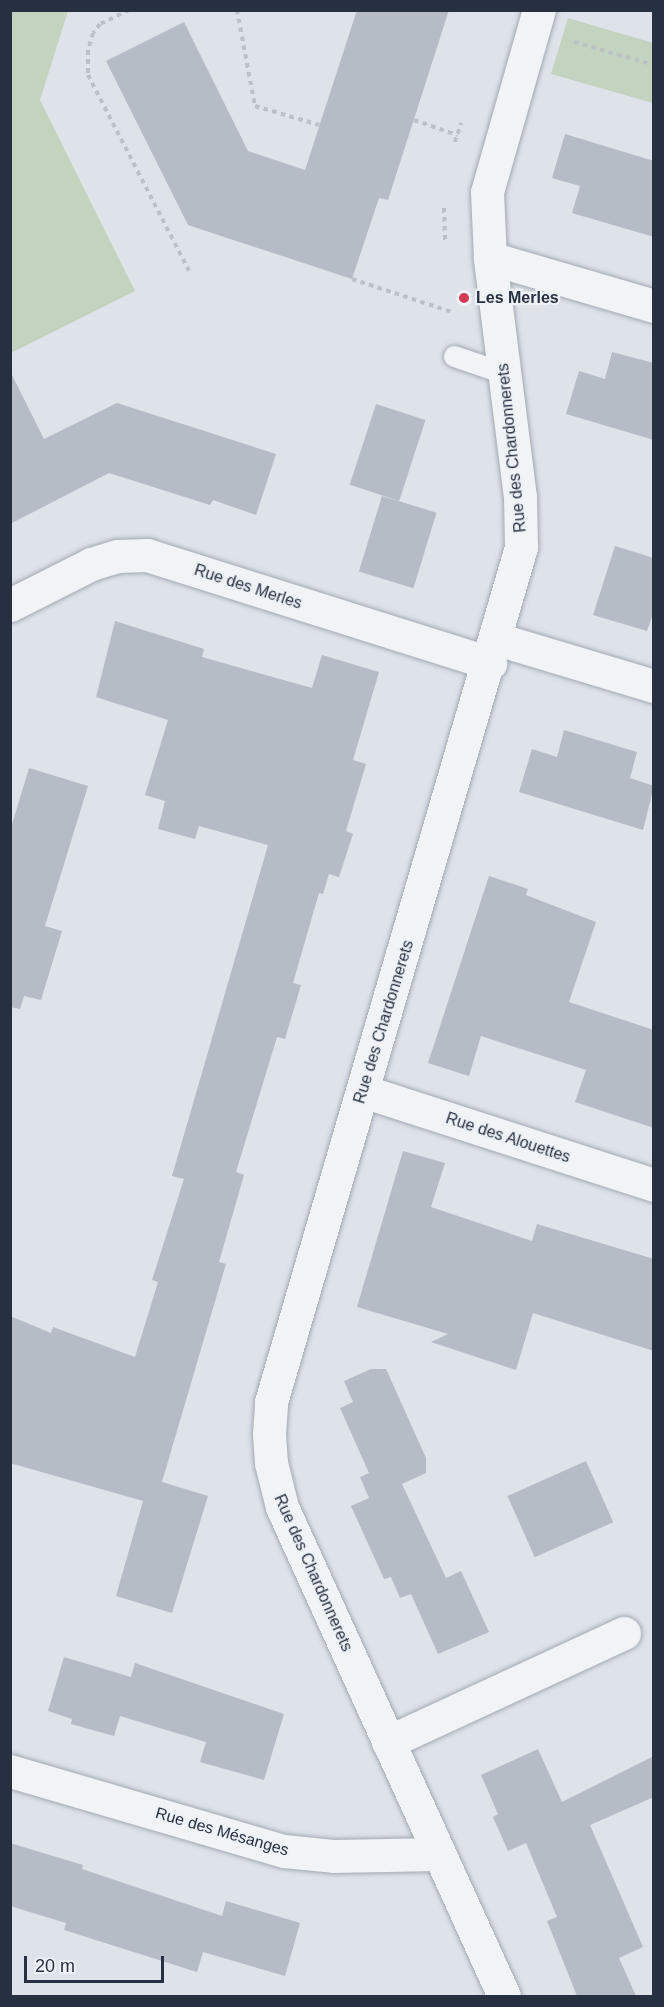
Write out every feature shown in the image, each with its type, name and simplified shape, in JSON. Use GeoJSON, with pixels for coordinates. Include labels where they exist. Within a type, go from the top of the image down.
{"type":"FeatureCollection","features":[{"type":"Feature","properties":{"kind":"street","name":"Rue des Chardonnerets"},"geometry":{"type":"LineString","coordinates":[[504,1996],[282,1507],[271,1463],[269,1434],[271,1402],[493,651],[521,547],[520,497],[490,258],[487,192],[536,21]]}},
{"type":"Feature","properties":{"kind":"street"},"geometry":{"type":"LineString","coordinates":[[490,258],[654,306]]}},
{"type":"Feature","properties":{"kind":"street","name":"Rue des Merles"},"geometry":{"type":"LineString","coordinates":[[13,611],[91,564],[117,556],[147,555],[493,651],[654,686]]}},
{"type":"Feature","properties":{"kind":"street","name":"Rue des Alouettes"},"geometry":{"type":"LineString","coordinates":[[363,1091],[654,1185]]}},
{"type":"Feature","properties":{"kind":"street"},"geometry":{"type":"LineString","coordinates":[[388,1742],[624,1633]]}},
{"type":"Feature","properties":{"kind":"street","name":"Rue des Mésanges"},"geometry":{"type":"LineString","coordinates":[[10,1771],[284,1851],[333,1856],[439,1854]]}},
{"type":"Feature","properties":{"kind":"lane"},"geometry":{"type":"LineString","coordinates":[[454,356],[504,373]]}},
{"type":"Feature","properties":{"kind":"path"},"geometry":{"type":"LineString","coordinates":[[129,10],[100,24],[93,33],[86,64],[88,75],[189,271]]}},
{"type":"Feature","properties":{"kind":"path"},"geometry":{"type":"LineString","coordinates":[[237,10],[255,106],[320,125]]}},
{"type":"Feature","properties":{"kind":"path"},"geometry":{"type":"LineString","coordinates":[[536,21],[654,65]]}},
{"type":"Feature","properties":{"kind":"path"},"geometry":{"type":"LineString","coordinates":[[414,120],[457,135]]}},
{"type":"Feature","properties":{"kind":"path"},"geometry":{"type":"LineString","coordinates":[[352,279],[455,313]]}},
{"type":"Feature","properties":{"kind":"green space"},"geometry":{"type":"Polygon","coordinates":[[[11,10],[68,11],[40,100],[135,291],[11,353],[11,10]]]}},
{"type":"Feature","properties":{"kind":"green space"},"geometry":{"type":"Polygon","coordinates":[[[568,18],[653,43],[653,103],[551,74],[568,18]]]}},
{"type":"Feature","properties":{"kind":"building"},"geometry":{"type":"Polygon","coordinates":[[[357,10],[449,10],[388,200],[379,198],[352,279],[188,225],[106,61],[184,22],[248,151],[305,170],[357,10]]]}},
{"type":"Feature","properties":{"kind":"building"},"geometry":{"type":"Polygon","coordinates":[[[565,134],[654,161],[654,237],[572,213],[580,186],[552,178],[565,134]]]}},
{"type":"Feature","properties":{"kind":"building"},"geometry":{"type":"Polygon","coordinates":[[[612,352],[654,363],[654,440],[566,414],[579,371],[605,379],[612,352]]]}},
{"type":"Feature","properties":{"kind":"building"},"geometry":{"type":"Polygon","coordinates":[[[10,371],[44,439],[117,403],[276,454],[256,515],[213,500],[210,505],[109,473],[10,524],[10,371]]]}},
{"type":"Feature","properties":{"kind":"building"},"geometry":{"type":"Polygon","coordinates":[[[376,404],[425,420],[399,501],[350,485],[376,404]]]}},
{"type":"Feature","properties":{"kind":"building"},"geometry":{"type":"Polygon","coordinates":[[[382,496],[437,513],[413,588],[359,572],[382,496]]]}},
{"type":"Feature","properties":{"kind":"building"},"geometry":{"type":"Polygon","coordinates":[[[615,546],[654,558],[654,611],[647,631],[593,615],[615,546]]]}},
{"type":"Feature","properties":{"kind":"building"},"geometry":{"type":"Polygon","coordinates":[[[115,621],[204,649],[202,657],[312,688],[322,655],[379,672],[353,760],[366,764],[346,831],[353,834],[339,877],[329,874],[323,894],[319,893],[293,983],[301,985],[285,1039],[277,1037],[236,1172],[244,1175],[219,1262],[226,1264],[162,1482],[208,1496],[172,1613],[116,1596],[143,1501],[10,1463],[10,1316],[51,1333],[53,1327],[135,1357],[158,1282],[152,1280],[184,1179],[172,1176],[268,845],[199,826],[195,839],[158,829],[165,801],[145,795],[168,720],[96,697],[115,621]]]}},
{"type":"Feature","properties":{"kind":"building"},"geometry":{"type":"Polygon","coordinates":[[[564,730],[637,752],[630,778],[654,786],[643,830],[519,792],[532,749],[557,757],[564,730]]]}},
{"type":"Feature","properties":{"kind":"building"},"geometry":{"type":"Polygon","coordinates":[[[29,768],[88,786],[45,926],[62,931],[41,1000],[24,996],[20,1009],[10,1007],[10,831],[29,768]]]}},
{"type":"Feature","properties":{"kind":"building"},"geometry":{"type":"Polygon","coordinates":[[[489,876],[528,889],[526,895],[596,922],[569,1002],[654,1030],[654,1128],[575,1102],[586,1070],[481,1036],[469,1076],[428,1063],[489,876]]]}},
{"type":"Feature","properties":{"kind":"building"},"geometry":{"type":"Polygon","coordinates":[[[403,1151],[445,1163],[431,1207],[532,1241],[537,1224],[654,1259],[654,1351],[533,1313],[516,1370],[431,1342],[448,1334],[357,1307],[403,1151]]]}},
{"type":"Feature","properties":{"kind":"building"},"geometry":{"type":"Polygon","coordinates":[[[371,1369],[386,1369],[426,1458],[426,1473],[402,1484],[446,1578],[461,1571],[489,1632],[438,1654],[411,1594],[400,1598],[391,1577],[384,1579],[351,1506],[369,1498],[360,1477],[369,1473],[340,1408],[353,1402],[344,1381],[371,1369]]]}},
{"type":"Feature","properties":{"kind":"building"},"geometry":{"type":"Polygon","coordinates":[[[586,1461],[613,1522],[535,1557],[507,1496],[586,1461]]]}},
{"type":"Feature","properties":{"kind":"building"},"geometry":{"type":"Polygon","coordinates":[[[64,1657],[131,1677],[135,1663],[284,1714],[264,1780],[200,1762],[206,1742],[120,1716],[114,1736],[71,1724],[72,1719],[48,1711],[64,1657]]]}},
{"type":"Feature","properties":{"kind":"building"},"geometry":{"type":"Polygon","coordinates":[[[538,1749],[562,1802],[654,1756],[654,1797],[590,1825],[643,1947],[619,1958],[636,1996],[577,1996],[547,1921],[557,1917],[526,1843],[508,1851],[493,1817],[498,1814],[481,1775],[538,1749]]]}},
{"type":"Feature","properties":{"kind":"building"},"geometry":{"type":"Polygon","coordinates":[[[10,1843],[83,1865],[82,1869],[222,1916],[226,1901],[300,1923],[285,1976],[203,1952],[197,1972],[64,1930],[66,1923],[10,1906],[10,1843]]]}},
{"type":"Feature","properties":{"kind":"place","name":"Les Merles"},"geometry":{"type":"Point","coordinates":[464,298]}}]}
